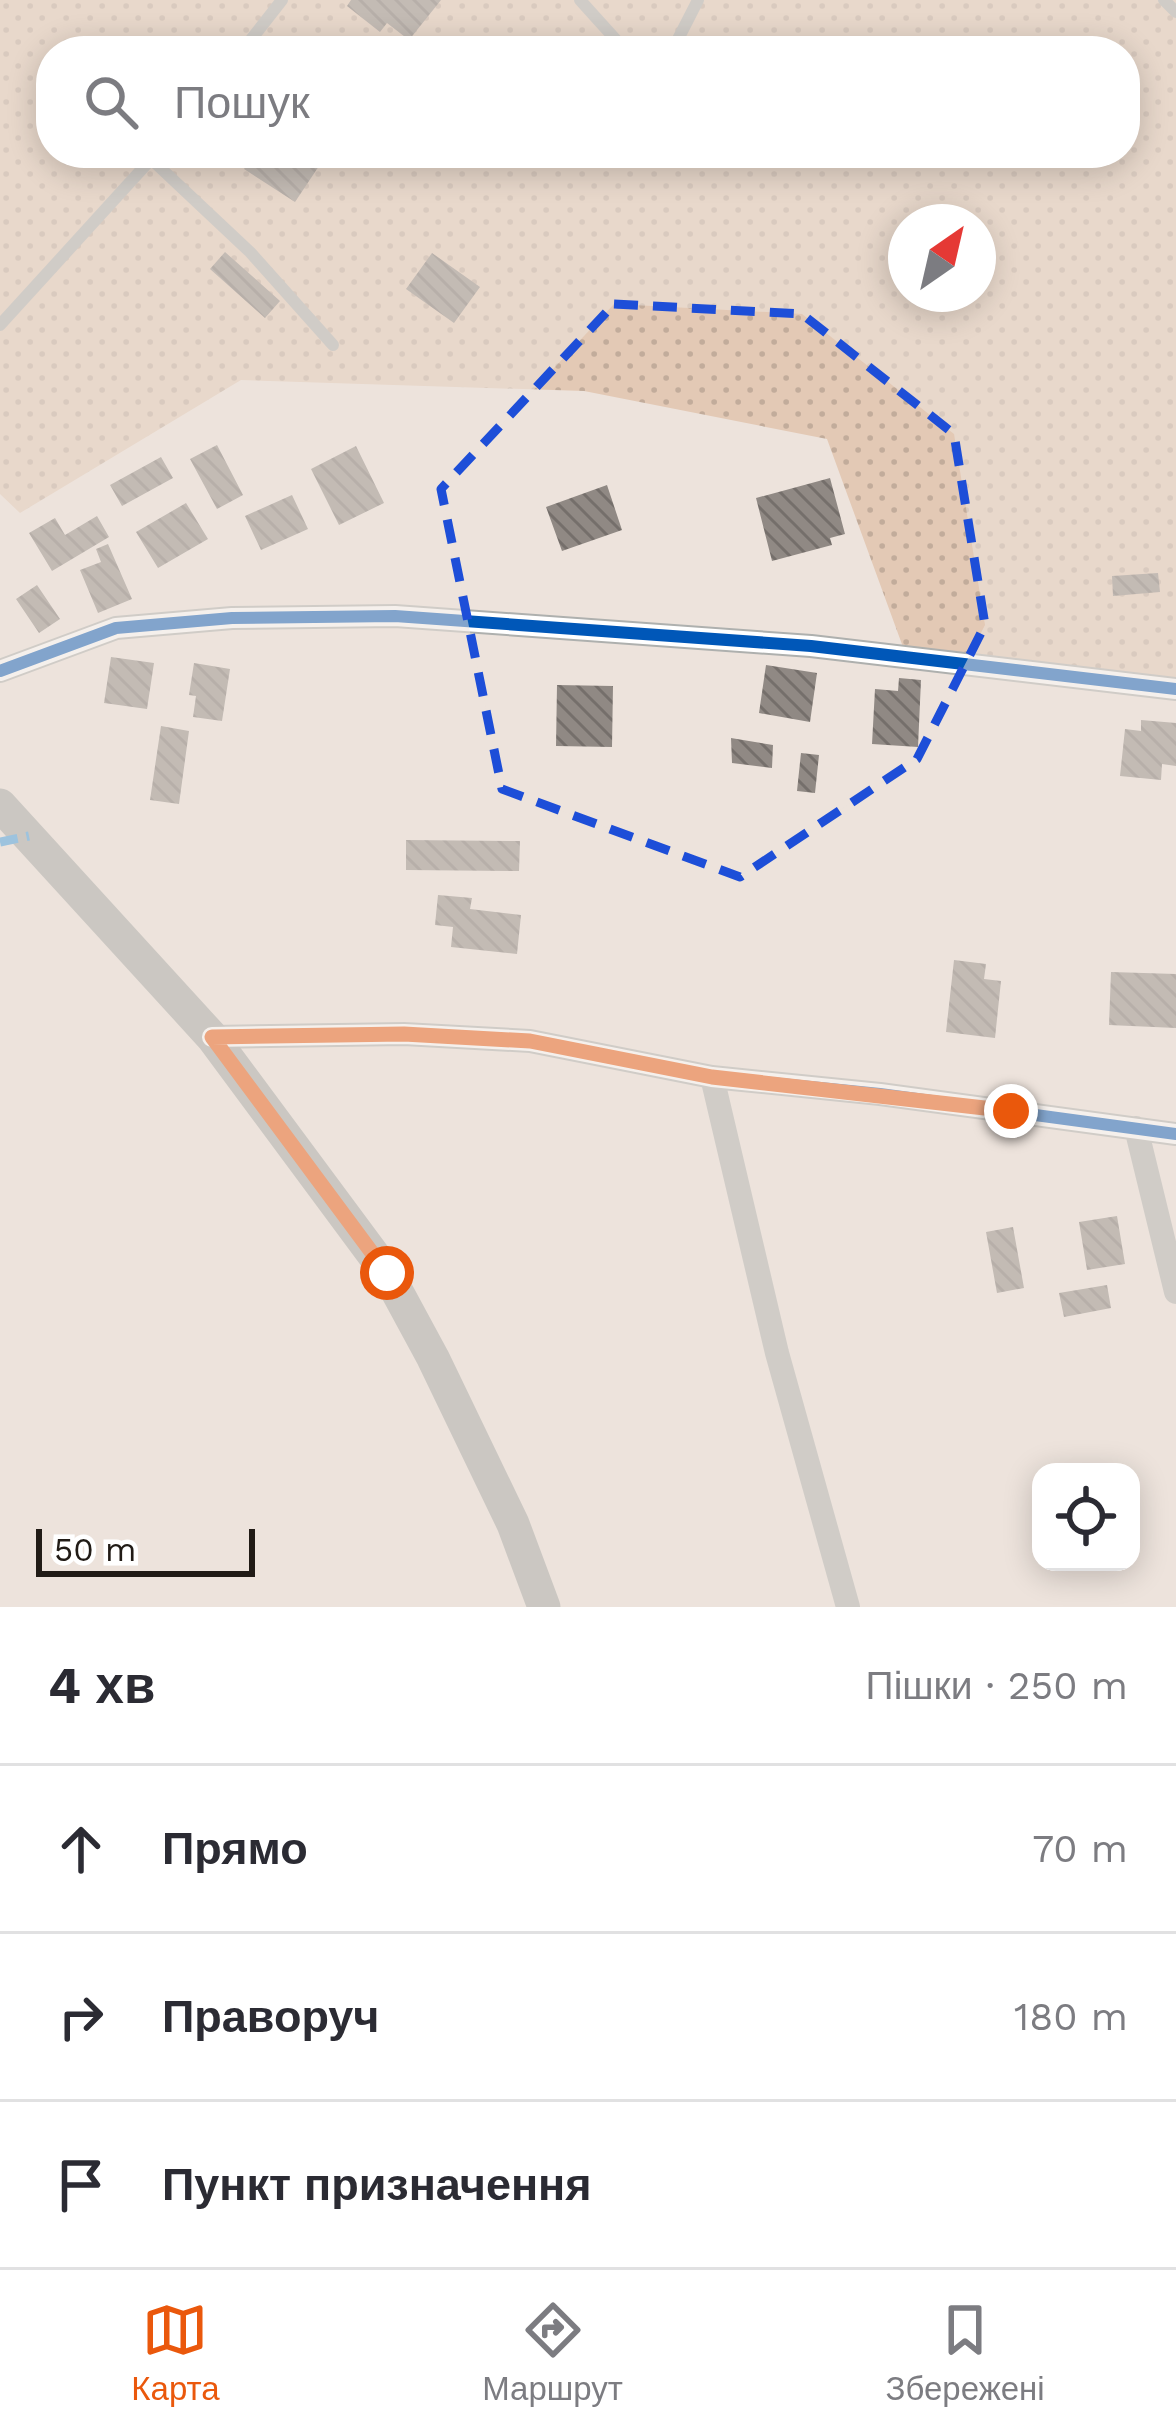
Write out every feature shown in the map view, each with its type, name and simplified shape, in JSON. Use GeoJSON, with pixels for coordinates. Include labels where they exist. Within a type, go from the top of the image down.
{"type":"FeatureCollection","features":[{"type":"Feature","properties":{"kind":"main road"},"geometry":{"type":"LineString","coordinates":[[0,806],[212,1037],[387,1273],[434,1358],[513,1524],[544,1607]]}},
{"type":"Feature","properties":{"kind":"street"},"geometry":{"type":"LineString","coordinates":[[0,671],[116,628],[232,617],[395,616],[811,646],[1176,689]]}},
{"type":"Feature","properties":{"kind":"street"},"geometry":{"type":"LineString","coordinates":[[212,1037],[404,1034],[530,1041],[712,1077],[880,1094],[1176,1134]]}},
{"type":"Feature","properties":{"kind":"street"},"geometry":{"type":"LineString","coordinates":[[712,1077],[777,1353],[848,1607]]}},
{"type":"Feature","properties":{"kind":"street"},"geometry":{"type":"LineString","coordinates":[[1136,1128],[1176,1292]]}},
{"type":"Feature","properties":{"kind":"lane"},"geometry":{"type":"LineString","coordinates":[[254,36],[282,0]]}},
{"type":"Feature","properties":{"kind":"lane"},"geometry":{"type":"LineString","coordinates":[[580,0],[612,36]]}},
{"type":"Feature","properties":{"kind":"lane"},"geometry":{"type":"LineString","coordinates":[[680,36],[698,0]]}},
{"type":"Feature","properties":{"kind":"lane"},"geometry":{"type":"LineString","coordinates":[[1164,0],[1176,13]]}},
{"type":"Feature","properties":{"kind":"lane"},"geometry":{"type":"LineString","coordinates":[[0,325],[143,168]]}},
{"type":"Feature","properties":{"kind":"lane"},"geometry":{"type":"LineString","coordinates":[[166,168],[333,345]]}},
{"type":"Feature","properties":{"kind":"highlighted area"},"geometry":{"type":"Polygon","coordinates":[[[614,304],[802,314],[954,434],[985,625],[917,759],[740,877],[502,789],[441,489],[614,304]]]}},
{"type":"Feature","properties":{"kind":"shaded area"},"geometry":{"type":"Polygon","coordinates":[[[0,0],[1176,0],[1176,698],[911,669],[827,439],[584,391],[241,380],[20,513],[0,494],[0,0]]]}},
{"type":"Feature","properties":{"kind":"building"},"geometry":{"type":"Polygon","coordinates":[[[351,0],[441,0],[412,36],[404,36],[387,23],[380,32],[347,6],[351,0]]]}},
{"type":"Feature","properties":{"kind":"building"},"geometry":{"type":"Polygon","coordinates":[[[245,168],[318,168],[295,202],[245,168]]]}},
{"type":"Feature","properties":{"kind":"building"},"geometry":{"type":"Polygon","coordinates":[[[225,252],[280,301],[265,318],[210,269],[225,252]]]}},
{"type":"Feature","properties":{"kind":"building"},"geometry":{"type":"Polygon","coordinates":[[[432,253],[480,287],[454,323],[406,289],[432,253]]]}},
{"type":"Feature","properties":{"kind":"building"},"geometry":{"type":"Polygon","coordinates":[[[217,445],[243,495],[217,509],[190,459],[217,445]]]}},
{"type":"Feature","properties":{"kind":"building"},"geometry":{"type":"Polygon","coordinates":[[[356,446],[384,503],[339,525],[311,469],[356,446]]]}},
{"type":"Feature","properties":{"kind":"building"},"geometry":{"type":"Polygon","coordinates":[[[161,457],[173,478],[122,506],[110,485],[161,457]]]}},
{"type":"Feature","properties":{"kind":"building"},"geometry":{"type":"Polygon","coordinates":[[[830,478],[845,534],[830,538],[832,545],[772,561],[756,498],[830,478]]]}},
{"type":"Feature","properties":{"kind":"building"},"geometry":{"type":"Polygon","coordinates":[[[607,485],[622,530],[562,551],[546,507],[607,485]]]}},
{"type":"Feature","properties":{"kind":"building"},"geometry":{"type":"Polygon","coordinates":[[[292,495],[308,529],[261,550],[245,516],[292,495]]]}},
{"type":"Feature","properties":{"kind":"building"},"geometry":{"type":"Polygon","coordinates":[[[186,503],[208,539],[158,568],[136,532],[186,503]]]}},
{"type":"Feature","properties":{"kind":"building"},"geometry":{"type":"Polygon","coordinates":[[[97,516],[109,537],[52,571],[29,533],[55,518],[65,535],[97,516]]]}},
{"type":"Feature","properties":{"kind":"building"},"geometry":{"type":"Polygon","coordinates":[[[108,544],[132,599],[98,613],[80,570],[101,562],[96,549],[108,544]]]}},
{"type":"Feature","properties":{"kind":"building"},"geometry":{"type":"Polygon","coordinates":[[[1158,573],[1160,592],[1113,596],[1112,576],[1158,573]]]}},
{"type":"Feature","properties":{"kind":"building"},"geometry":{"type":"Polygon","coordinates":[[[37,585],[60,619],[39,633],[16,599],[37,585]]]}},
{"type":"Feature","properties":{"kind":"building"},"geometry":{"type":"Polygon","coordinates":[[[111,657],[154,663],[147,709],[104,703],[111,657]]]}},
{"type":"Feature","properties":{"kind":"building"},"geometry":{"type":"Polygon","coordinates":[[[194,663],[230,669],[222,721],[193,717],[196,696],[189,695],[194,663]]]}},
{"type":"Feature","properties":{"kind":"building"},"geometry":{"type":"Polygon","coordinates":[[[766,665],[817,673],[810,722],[759,713],[766,665]]]}},
{"type":"Feature","properties":{"kind":"building"},"geometry":{"type":"Polygon","coordinates":[[[899,678],[921,680],[918,747],[872,744],[875,689],[898,691],[899,678]]]}},
{"type":"Feature","properties":{"kind":"building"},"geometry":{"type":"Polygon","coordinates":[[[557,685],[613,686],[612,747],[556,746],[557,685]]]}},
{"type":"Feature","properties":{"kind":"building"},"geometry":{"type":"Polygon","coordinates":[[[1141,720],[1176,723],[1176,766],[1162,764],[1161,780],[1120,776],[1125,729],[1141,731],[1141,720]]]}},
{"type":"Feature","properties":{"kind":"building"},"geometry":{"type":"Polygon","coordinates":[[[161,726],[189,731],[179,804],[150,800],[161,726]]]}},
{"type":"Feature","properties":{"kind":"building"},"geometry":{"type":"Polygon","coordinates":[[[731,738],[773,745],[772,768],[732,763],[731,738]]]}},
{"type":"Feature","properties":{"kind":"building"},"geometry":{"type":"Polygon","coordinates":[[[801,753],[819,755],[815,793],[797,791],[801,753]]]}},
{"type":"Feature","properties":{"kind":"building"},"geometry":{"type":"Polygon","coordinates":[[[406,840],[520,841],[519,871],[406,870],[406,840]]]}},
{"type":"Feature","properties":{"kind":"building"},"geometry":{"type":"Polygon","coordinates":[[[438,895],[472,898],[470,909],[521,915],[517,954],[451,947],[453,927],[435,925],[438,895]]]}},
{"type":"Feature","properties":{"kind":"building"},"geometry":{"type":"Polygon","coordinates":[[[954,960],[986,964],[984,979],[1001,981],[995,1038],[946,1032],[954,960]]]}},
{"type":"Feature","properties":{"kind":"building"},"geometry":{"type":"Polygon","coordinates":[[[1111,972],[1176,974],[1176,1028],[1109,1025],[1111,972]]]}},
{"type":"Feature","properties":{"kind":"building"},"geometry":{"type":"Polygon","coordinates":[[[1117,1216],[1125,1264],[1087,1270],[1079,1222],[1117,1216]]]}},
{"type":"Feature","properties":{"kind":"building"},"geometry":{"type":"Polygon","coordinates":[[[1013,1227],[1024,1288],[997,1293],[986,1232],[1013,1227]]]}},
{"type":"Feature","properties":{"kind":"building"},"geometry":{"type":"Polygon","coordinates":[[[1107,1285],[1111,1308],[1064,1317],[1059,1293],[1107,1285]]]}},
{"type":"Feature","properties":{"kind":"marked path"},"geometry":{"type":"LineString","coordinates":[[0,842],[29,836]]}},
{"type":"Feature","properties":{"kind":"cycle path"},"geometry":{"type":"LineString","coordinates":[[0,671],[116,628],[232,618],[395,616],[811,646],[1176,689]]}},
{"type":"Feature","properties":{"kind":"cycle path"},"geometry":{"type":"LineString","coordinates":[[212,1037],[404,1034],[530,1041],[712,1077],[880,1094],[1176,1134]]}},
{"type":"Feature","properties":{"kind":"route"},"geometry":{"type":"LineString","coordinates":[[387,1273],[212,1037],[404,1034],[530,1041],[712,1077],[1011,1111]]}}]}
